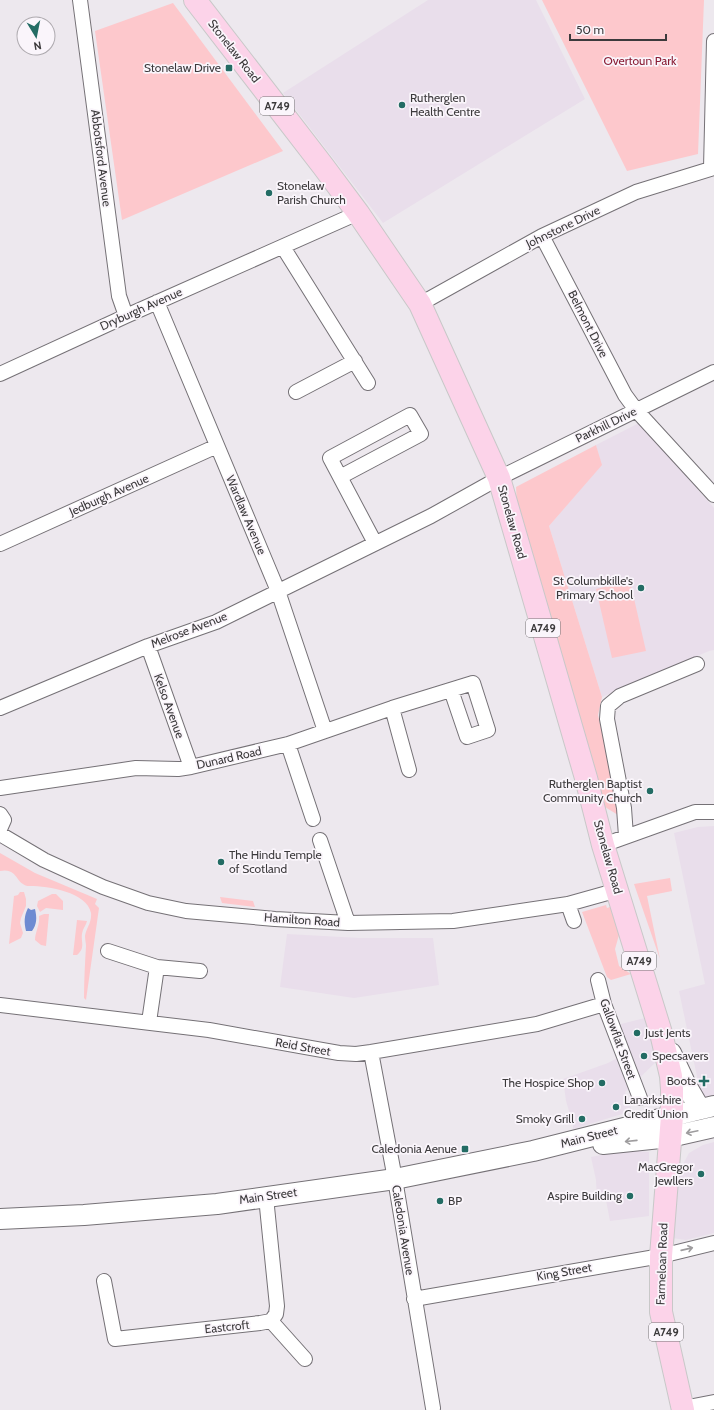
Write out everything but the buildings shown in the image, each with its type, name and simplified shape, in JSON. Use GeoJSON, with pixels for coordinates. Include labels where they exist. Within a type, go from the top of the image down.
{"type":"FeatureCollection","features":[{"type":"Feature","properties":{"kind":"main road","name":"Stonelaw Road"},"geometry":{"type":"LineString","coordinates":[[195,0],[358,213],[420,304],[499,478],[584,770],[603,845],[661,1033],[671,1076],[671,1126]]}},
{"type":"Feature","properties":{"kind":"main road","name":"A749"},"geometry":{"type":"LineString","coordinates":[[661,1033],[686,1085],[707,1108]]}},
{"type":"Feature","properties":{"kind":"main road","name":"Main Street"},"geometry":{"type":"LineString","coordinates":[[671,1126],[707,1108]]}},
{"type":"Feature","properties":{"kind":"main road","name":"Main Street"},"geometry":{"type":"LineString","coordinates":[[0,1219],[137,1211],[218,1204],[395,1178],[671,1126],[714,1127]]}},
{"type":"Feature","properties":{"kind":"main road","name":"Farmeloan Road"},"geometry":{"type":"LineString","coordinates":[[671,1126],[661,1256],[661,1312],[683,1409]]}},
{"type":"Feature","properties":{"kind":"street","name":"Abbotsford Avenue"},"geometry":{"type":"LineString","coordinates":[[80,0],[119,296],[126,316]]}},
{"type":"Feature","properties":{"kind":"street"},"geometry":{"type":"LineString","coordinates":[[712,168],[714,41]]}},
{"type":"Feature","properties":{"kind":"street","name":"Johnstone Drive"},"geometry":{"type":"LineString","coordinates":[[420,304],[542,236],[636,192],[712,168]]}},
{"type":"Feature","properties":{"kind":"street","name":"Dryburgh Avenue"},"geometry":{"type":"LineString","coordinates":[[0,374],[157,302],[358,213]]}},
{"type":"Feature","properties":{"kind":"street","name":"Belmont Drive"},"geometry":{"type":"LineString","coordinates":[[542,236],[625,395],[636,410],[714,495]]}},
{"type":"Feature","properties":{"kind":"street"},"geometry":{"type":"LineString","coordinates":[[283,247],[368,383]]}},
{"type":"Feature","properties":{"kind":"street","name":"Wardlaw Avenue"},"geometry":{"type":"LineString","coordinates":[[157,302],[278,592],[325,731]]}},
{"type":"Feature","properties":{"kind":"street"},"geometry":{"type":"LineString","coordinates":[[296,392],[355,361]]}},
{"type":"Feature","properties":{"kind":"street","name":"Parkhill Drive"},"geometry":{"type":"LineString","coordinates":[[499,478],[714,372]]}},
{"type":"Feature","properties":{"kind":"street"},"geometry":{"type":"LineString","coordinates":[[340,477],[420,434],[410,415],[330,458],[340,477],[375,543]]}},
{"type":"Feature","properties":{"kind":"street","name":"Jedburgh Avenue"},"geometry":{"type":"LineString","coordinates":[[0,544],[218,446]]}},
{"type":"Feature","properties":{"kind":"street","name":"Melrose Avenue"},"geometry":{"type":"LineString","coordinates":[[0,708],[148,646],[216,622],[432,516],[499,478]]}},
{"type":"Feature","properties":{"kind":"street","name":"Kelso Avenue"},"geometry":{"type":"LineString","coordinates":[[148,646],[191,767]]}},
{"type":"Feature","properties":{"kind":"street"},"geometry":{"type":"LineString","coordinates":[[626,836],[624,808],[607,719],[608,706],[620,696],[697,664]]}},
{"type":"Feature","properties":{"kind":"street","name":"Dunard Road"},"geometry":{"type":"LineString","coordinates":[[0,788],[136,768],[191,767],[288,744],[392,708],[451,690]]}},
{"type":"Feature","properties":{"kind":"street"},"geometry":{"type":"LineString","coordinates":[[392,708],[409,770]]}},
{"type":"Feature","properties":{"kind":"street"},"geometry":{"type":"LineString","coordinates":[[288,744],[313,820]]}},
{"type":"Feature","properties":{"kind":"street"},"geometry":{"type":"LineString","coordinates":[[603,845],[695,812],[714,812]]}},
{"type":"Feature","properties":{"kind":"street"},"geometry":{"type":"LineString","coordinates":[[0,814],[4,820],[0,829]]}},
{"type":"Feature","properties":{"kind":"street","name":"Hamilton Road"},"geometry":{"type":"LineString","coordinates":[[0,834],[44,860],[96,884],[148,903],[186,911],[275,919],[348,923],[453,921],[568,904],[618,890]]}},
{"type":"Feature","properties":{"kind":"street"},"geometry":{"type":"LineString","coordinates":[[320,840],[348,923]]}},
{"type":"Feature","properties":{"kind":"street"},"geometry":{"type":"LineString","coordinates":[[568,904],[574,921]]}},
{"type":"Feature","properties":{"kind":"street"},"geometry":{"type":"LineString","coordinates":[[108,951],[157,967],[200,971]]}},
{"type":"Feature","properties":{"kind":"street"},"geometry":{"type":"LineString","coordinates":[[149,1022],[157,967]]}},
{"type":"Feature","properties":{"kind":"street","name":"Gallowflat Street"},"geometry":{"type":"LineString","coordinates":[[598,980],[604,1004],[640,1098]]}},
{"type":"Feature","properties":{"kind":"street","name":"Reid Street"},"geometry":{"type":"LineString","coordinates":[[0,1005],[209,1030],[324,1051],[356,1054],[537,1024],[604,1004]]}},
{"type":"Feature","properties":{"kind":"street","name":"Caledonia Avenue"},"geometry":{"type":"LineString","coordinates":[[371,1052],[395,1178],[433,1408]]}},
{"type":"Feature","properties":{"kind":"street"},"geometry":{"type":"LineString","coordinates":[[266,1197],[277,1306],[276,1314],[271,1320],[305,1359]]}},
{"type":"Feature","properties":{"kind":"street","name":"King Street"},"geometry":{"type":"LineString","coordinates":[[414,1299],[661,1256],[714,1243]]}},
{"type":"Feature","properties":{"kind":"street","name":"Eastcroft"},"geometry":{"type":"LineString","coordinates":[[104,1281],[115,1339],[260,1323],[271,1320]]}},
{"type":"Feature","properties":{"kind":"street"},"geometry":{"type":"LineString","coordinates":[[683,1409],[714,1402]]}},
{"type":"Feature","properties":{"kind":"shaded area"},"geometry":{"type":"Polygon","coordinates":[[[428,0],[536,0],[585,99],[383,223],[283,93],[428,0]]]}},
{"type":"Feature","properties":{"kind":"shaded area","name":"St Columbkille's Primary School"},"geometry":{"type":"Polygon","coordinates":[[[639,423],[714,508],[714,650],[602,697],[549,526],[601,465],[596,445],[639,423]]]}},
{"type":"Feature","properties":{"kind":"shaded area"},"geometry":{"type":"Polygon","coordinates":[[[714,826],[714,1101],[707,1101],[699,1086],[679,991],[705,984],[674,833],[698,827],[714,826]]]}},
{"type":"Feature","properties":{"kind":"shaded area"},"geometry":{"type":"Polygon","coordinates":[[[287,934],[360,938],[433,938],[439,985],[354,998],[280,987],[287,934]]]}},
{"type":"Feature","properties":{"kind":"shaded area"},"geometry":{"type":"Polygon","coordinates":[[[649,1017],[657,1061],[625,1092],[632,1111],[573,1129],[573,1124],[566,1101],[563,1079],[608,1063],[627,1053],[621,1024],[649,1017]]]}},
{"type":"Feature","properties":{"kind":"shaded area"},"geometry":{"type":"Polygon","coordinates":[[[714,1142],[714,1233],[686,1240],[672,1238],[678,1174],[689,1153],[703,1145],[714,1142]]]}},
{"type":"Feature","properties":{"kind":"shaded area","name":"Aspire Building"},"geometry":{"type":"Polygon","coordinates":[[[626,1150],[649,1152],[649,1216],[610,1221],[606,1200],[597,1201],[596,1180],[591,1157],[626,1150]]]}},
{"type":"Feature","properties":{"kind":"green space","name":"Overtoun Park"},"geometry":{"type":"Polygon","coordinates":[[[542,0],[704,0],[698,154],[627,171],[542,0]]]}},
{"type":"Feature","properties":{"kind":"green space"},"geometry":{"type":"Polygon","coordinates":[[[173,3],[283,151],[122,220],[95,31],[173,3]]]}},
{"type":"Feature","properties":{"kind":"green space"},"geometry":{"type":"Polygon","coordinates":[[[596,445],[602,465],[549,526],[602,697],[598,715],[620,809],[618,815],[605,807],[517,506],[516,487],[596,445]]]}},
{"type":"Feature","properties":{"kind":"green space"},"geometry":{"type":"Polygon","coordinates":[[[630,581],[646,651],[612,658],[596,589],[630,581]]]}},
{"type":"Feature","properties":{"kind":"green space"},"geometry":{"type":"Polygon","coordinates":[[[0,853],[35,873],[97,899],[95,904],[99,908],[86,1000],[84,998],[85,936],[91,917],[88,906],[75,895],[47,887],[25,885],[11,872],[6,870],[0,871],[0,853]]]}},
{"type":"Feature","properties":{"kind":"green space"},"geometry":{"type":"Polygon","coordinates":[[[670,878],[672,891],[647,896],[660,959],[634,884],[670,878]]]}},
{"type":"Feature","properties":{"kind":"green space"},"geometry":{"type":"Polygon","coordinates":[[[20,892],[24,892],[26,899],[26,906],[20,923],[23,933],[21,938],[9,944],[14,896],[18,895],[20,892]]]}},
{"type":"Feature","properties":{"kind":"green space"},"geometry":{"type":"Polygon","coordinates":[[[52,894],[56,894],[63,901],[63,910],[46,908],[40,912],[37,906],[38,901],[52,894]]]}},
{"type":"Feature","properties":{"kind":"green space"},"geometry":{"type":"Polygon","coordinates":[[[220,897],[253,901],[255,907],[222,903],[220,897]]]}},
{"type":"Feature","properties":{"kind":"green space"},"geometry":{"type":"Polygon","coordinates":[[[606,905],[607,908],[610,907],[619,935],[615,949],[619,966],[631,974],[611,980],[607,977],[582,912],[606,905]]]}},
{"type":"Feature","properties":{"kind":"green space"},"geometry":{"type":"Polygon","coordinates":[[[49,914],[46,946],[41,945],[35,940],[39,916],[49,914]]]}},
{"type":"Feature","properties":{"kind":"green space"},"geometry":{"type":"Polygon","coordinates":[[[77,920],[87,921],[82,934],[82,949],[77,955],[73,955],[77,920]]]}},
{"type":"Feature","properties":{"kind":"water"},"geometry":{"type":"Polygon","coordinates":[[[28,908],[31,910],[35,909],[36,912],[36,923],[32,931],[26,931],[25,928],[25,916],[28,908]]]}},
{"type":"Feature","properties":{"kind":"place","name":"Stonelaw Drive"},"geometry":{"type":"Point","coordinates":[229,68]}},
{"type":"Feature","properties":{"kind":"place","name":"Rutherglen Health Centre"},"geometry":{"type":"Point","coordinates":[402,105]}},
{"type":"Feature","properties":{"kind":"place","name":"Stonelaw Parish Church"},"geometry":{"type":"Point","coordinates":[269,193]}},
{"type":"Feature","properties":{"kind":"place","name":"St Columbkille's Primary School"},"geometry":{"type":"Point","coordinates":[641,588]}},
{"type":"Feature","properties":{"kind":"place","name":"Rutherglen Baptist Community Church"},"geometry":{"type":"Point","coordinates":[650,791]}},
{"type":"Feature","properties":{"kind":"place","name":"The Hindu Temple of Scotland"},"geometry":{"type":"Point","coordinates":[221,862]}},
{"type":"Feature","properties":{"kind":"place","name":"Just Jents"},"geometry":{"type":"Point","coordinates":[637,1033]}},
{"type":"Feature","properties":{"kind":"place","name":"Specsavers"},"geometry":{"type":"Point","coordinates":[644,1056]}},
{"type":"Feature","properties":{"kind":"place","name":"Boots"},"geometry":{"type":"Point","coordinates":[704,1081]}},
{"type":"Feature","properties":{"kind":"place","name":"The Hospice Shop"},"geometry":{"type":"Point","coordinates":[602,1083]}},
{"type":"Feature","properties":{"kind":"place","name":"Lanarkshire Credit Union"},"geometry":{"type":"Point","coordinates":[616,1107]}},
{"type":"Feature","properties":{"kind":"place","name":"Smoky Grill"},"geometry":{"type":"Point","coordinates":[582,1119]}},
{"type":"Feature","properties":{"kind":"place","name":"Caledonia Aenue"},"geometry":{"type":"Point","coordinates":[465,1149]}},
{"type":"Feature","properties":{"kind":"place","name":"MacGregor Jewllers"},"geometry":{"type":"Point","coordinates":[701,1174]}},
{"type":"Feature","properties":{"kind":"place","name":"Aspire Building"},"geometry":{"type":"Point","coordinates":[630,1196]}},
{"type":"Feature","properties":{"kind":"place","name":"BP"},"geometry":{"type":"Point","coordinates":[440,1201]}}]}
